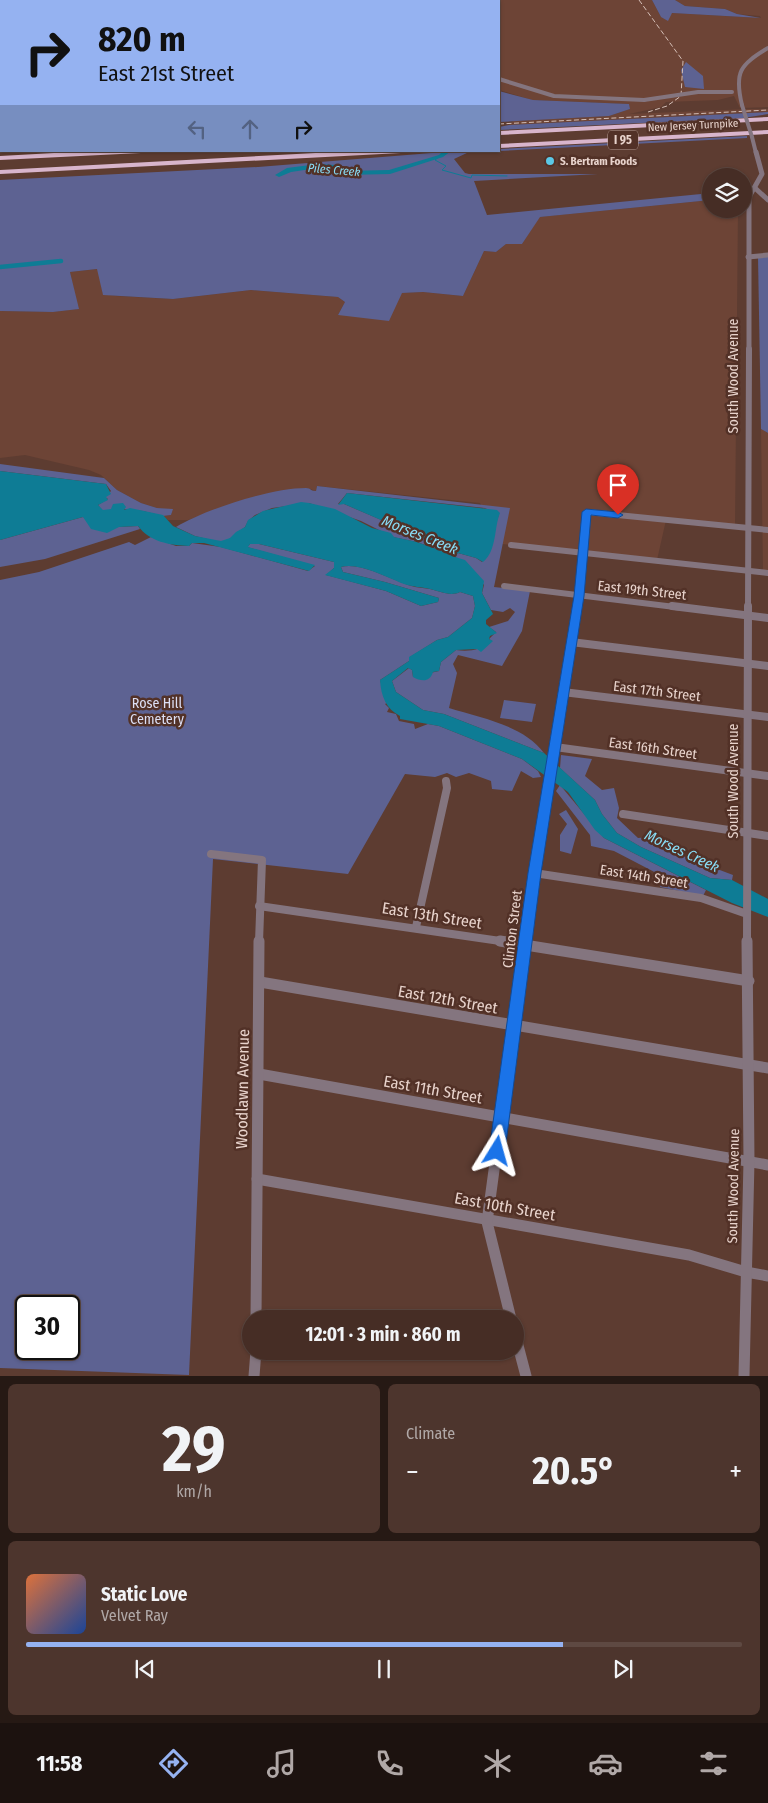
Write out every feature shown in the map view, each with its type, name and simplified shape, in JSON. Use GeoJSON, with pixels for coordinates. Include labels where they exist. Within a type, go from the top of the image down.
{"type":"FeatureCollection","features":[{"type":"Feature","properties":{"kind":"highway","name":"New Jersey Turnpike"},"geometry":{"type":"LineString","coordinates":[[500,133],[768,119]]}},
{"type":"Feature","properties":{"kind":"highway","name":"New Jersey Turnpike"},"geometry":{"type":"LineString","coordinates":[[500,137],[768,123]]}},
{"type":"Feature","properties":{"kind":"highway","name":"New Jersey Turnpike"},"geometry":{"type":"LineString","coordinates":[[500,141],[768,127]]}},
{"type":"Feature","properties":{"kind":"highway","name":"New Jersey Turnpike"},"geometry":{"type":"LineString","coordinates":[[500,146],[768,132]]}},
{"type":"Feature","properties":{"kind":"highway"},"geometry":{"type":"LineString","coordinates":[[0,158],[120,152]]}},
{"type":"Feature","properties":{"kind":"highway"},"geometry":{"type":"LineString","coordinates":[[0,163],[211,152]]}},
{"type":"Feature","properties":{"kind":"highway"},"geometry":{"type":"LineString","coordinates":[[0,168],[292,152]]}},
{"type":"Feature","properties":{"kind":"highway"},"geometry":{"type":"LineString","coordinates":[[0,172],[381,152]]}},
{"type":"Feature","properties":{"kind":"street"},"geometry":{"type":"LineString","coordinates":[[500,79],[554,96],[644,100],[698,92],[739,92],[736,83],[738,74],[752,57],[768,48]]}},
{"type":"Feature","properties":{"kind":"street","name":"South Wood Avenue"},"geometry":{"type":"LineString","coordinates":[[739,92],[762,174],[749,198],[748,257],[749,833],[747,912],[749,1161],[744,1376]]}},
{"type":"Feature","properties":{"kind":"street"},"geometry":{"type":"LineString","coordinates":[[755,188],[767,197]]}},
{"type":"Feature","properties":{"kind":"street"},"geometry":{"type":"LineString","coordinates":[[748,257],[768,255]]}},
{"type":"Feature","properties":{"kind":"street","name":"Clinton Street"},"geometry":{"type":"LineString","coordinates":[[509,1310],[487,1220],[526,945],[534,873],[579,596],[586,512],[748,528]]}},
{"type":"Feature","properties":{"kind":"street"},"geometry":{"type":"LineString","coordinates":[[748,528],[768,530]]}},
{"type":"Feature","properties":{"kind":"street"},"geometry":{"type":"LineString","coordinates":[[511,545],[768,572]]}},
{"type":"Feature","properties":{"kind":"street","name":"East 19th Street"},"geometry":{"type":"LineString","coordinates":[[504,586],[768,618]]}},
{"type":"Feature","properties":{"kind":"street"},"geometry":{"type":"LineString","coordinates":[[571,642],[768,666]]}},
{"type":"Feature","properties":{"kind":"street","name":"East 17th Street"},"geometry":{"type":"LineString","coordinates":[[563,692],[768,717]]}},
{"type":"Feature","properties":{"kind":"street","name":"East 16th Street"},"geometry":{"type":"LineString","coordinates":[[555,747],[768,776]]}},
{"type":"Feature","properties":{"kind":"street"},"geometry":{"type":"LineString","coordinates":[[416,927],[448,788],[446,781]]}},
{"type":"Feature","properties":{"kind":"street"},"geometry":{"type":"LineString","coordinates":[[623,814],[768,836]]}},
{"type":"Feature","properties":{"kind":"street","name":"Woodlawn Avenue"},"geometry":{"type":"LineString","coordinates":[[211,854],[262,860],[259,906],[260,982],[256,1310]]}},
{"type":"Feature","properties":{"kind":"street","name":"East 14th Street"},"geometry":{"type":"LineString","coordinates":[[534,873],[701,898],[747,912]]}},
{"type":"Feature","properties":{"kind":"street","name":"East 13th Street"},"geometry":{"type":"LineString","coordinates":[[259,906],[416,927],[749,980]]}},
{"type":"Feature","properties":{"kind":"street","name":"East 12th Street"},"geometry":{"type":"LineString","coordinates":[[260,982],[768,1068]]}},
{"type":"Feature","properties":{"kind":"street","name":"East 11th Street"},"geometry":{"type":"LineString","coordinates":[[259,1074],[768,1165]]}},
{"type":"Feature","properties":{"kind":"street","name":"East 10th Street"},"geometry":{"type":"LineString","coordinates":[[257,1179],[689,1256],[746,1272],[768,1276]]}},
{"type":"Feature","properties":{"kind":"street"},"geometry":{"type":"LineString","coordinates":[[254,1376],[255,1360]]}},
{"type":"Feature","properties":{"kind":"street"},"geometry":{"type":"LineString","coordinates":[[522,1360],[526,1376]]}},
{"type":"Feature","properties":{"kind":"shaded area"},"geometry":{"type":"Polygon","coordinates":[[[500,0],[652,0],[661,17],[672,13],[761,18],[760,16],[737,14],[725,9],[685,6],[675,0],[768,0],[768,107],[740,108],[734,96],[718,100],[666,102],[661,107],[629,114],[749,109],[768,109],[768,112],[509,125],[513,121],[609,116],[630,109],[628,104],[532,100],[500,90],[500,0]]]}},
{"type":"Feature","properties":{"kind":"shaded area"},"geometry":{"type":"Polygon","coordinates":[[[702,201],[702,218],[738,218],[735,527],[666,520],[657,560],[502,544],[480,503],[317,486],[316,491],[307,488],[274,493],[188,520],[168,520],[163,516],[171,515],[172,510],[141,503],[117,490],[101,475],[89,470],[25,455],[0,458],[0,311],[53,312],[78,309],[70,272],[98,269],[103,294],[116,296],[173,299],[251,290],[338,297],[345,302],[338,315],[402,293],[423,292],[463,296],[484,251],[496,252],[506,244],[522,244],[539,217],[702,201]]]}},
{"type":"Feature","properties":{"kind":"shaded area"},"geometry":{"type":"Polygon","coordinates":[[[761,429],[768,433],[768,573],[763,572],[761,429]]]}},
{"type":"Feature","properties":{"kind":"green space"},"geometry":{"type":"Polygon","coordinates":[[[652,0],[675,0],[685,6],[725,9],[737,14],[761,18],[672,13],[668,21],[661,17],[652,0]]]}},
{"type":"Feature","properties":{"kind":"green space"},"geometry":{"type":"Polygon","coordinates":[[[686,62],[703,76],[704,89],[685,87],[681,70],[686,62]]]}},
{"type":"Feature","properties":{"kind":"green space"},"geometry":{"type":"Polygon","coordinates":[[[500,91],[533,100],[629,104],[630,109],[609,116],[500,122],[500,91]]]}},
{"type":"Feature","properties":{"kind":"green space"},"geometry":{"type":"Polygon","coordinates":[[[768,112],[768,114],[743,118],[500,130],[500,127],[768,112]]]}},
{"type":"Feature","properties":{"kind":"green space"},"geometry":{"type":"Polygon","coordinates":[[[747,136],[747,138],[500,151],[500,149],[747,136]]]}},
{"type":"Feature","properties":{"kind":"green space"},"geometry":{"type":"Polygon","coordinates":[[[444,152],[469,152],[454,159],[465,173],[469,174],[598,174],[474,181],[487,215],[702,194],[702,201],[540,217],[522,244],[506,244],[496,252],[484,251],[463,296],[423,292],[402,293],[389,321],[338,315],[345,302],[338,297],[251,290],[173,299],[103,295],[97,269],[70,272],[79,309],[53,312],[0,311],[0,180],[258,167],[444,152]]]}},
{"type":"Feature","properties":{"kind":"green space"},"geometry":{"type":"Polygon","coordinates":[[[768,255],[768,433],[761,429],[758,256],[768,255]]]}},
{"type":"Feature","properties":{"kind":"green space"},"geometry":{"type":"Polygon","coordinates":[[[0,464],[104,478],[117,490],[141,503],[157,508],[173,509],[171,515],[163,516],[123,509],[103,511],[98,505],[108,499],[105,497],[111,491],[106,484],[0,471],[0,464]]]}},
{"type":"Feature","properties":{"kind":"green space"},"geometry":{"type":"Polygon","coordinates":[[[317,486],[510,508],[494,587],[530,591],[522,631],[502,666],[458,655],[453,664],[457,673],[449,708],[488,719],[513,729],[535,743],[544,753],[444,714],[423,710],[396,692],[392,681],[409,668],[412,670],[413,677],[439,671],[441,662],[456,650],[466,651],[484,646],[492,641],[489,639],[496,632],[489,627],[508,621],[515,612],[510,608],[503,612],[491,610],[482,593],[484,585],[468,565],[455,557],[458,553],[476,558],[482,562],[490,553],[499,515],[485,508],[347,493],[338,504],[344,504],[449,549],[452,552],[450,554],[417,542],[393,537],[361,521],[309,503],[272,508],[255,515],[248,521],[245,527],[227,541],[215,541],[195,536],[176,527],[204,513],[239,501],[292,489],[308,488],[316,491],[317,486]]]}},
{"type":"Feature","properties":{"kind":"green space"},"geometry":{"type":"Polygon","coordinates":[[[83,517],[119,527],[138,526],[140,529],[45,559],[0,567],[0,540],[83,517]]]}},
{"type":"Feature","properties":{"kind":"green space","name":"Rose Hill Cemetery"},"geometry":{"type":"Polygon","coordinates":[[[151,537],[176,546],[189,546],[192,543],[221,547],[308,571],[315,566],[247,547],[250,544],[259,544],[334,562],[334,568],[326,575],[386,591],[421,606],[438,602],[439,598],[343,572],[341,567],[349,566],[368,569],[415,587],[449,594],[460,592],[473,596],[475,606],[472,618],[448,637],[437,640],[410,657],[409,661],[380,680],[387,703],[385,704],[389,708],[387,712],[396,714],[399,721],[414,724],[415,729],[428,724],[439,726],[522,759],[538,771],[541,777],[533,778],[521,771],[512,791],[492,789],[491,781],[469,773],[456,777],[447,773],[435,777],[405,774],[348,874],[213,859],[189,1375],[0,1368],[0,580],[39,572],[129,542],[135,545],[151,537]]]}},
{"type":"Feature","properties":{"kind":"green space"},"geometry":{"type":"Polygon","coordinates":[[[504,700],[536,704],[532,722],[500,718],[504,700]]]}},
{"type":"Feature","properties":{"kind":"green space"},"geometry":{"type":"Polygon","coordinates":[[[561,755],[592,759],[585,776],[602,790],[614,788],[619,808],[617,818],[638,838],[650,837],[688,858],[733,875],[732,880],[710,878],[641,847],[617,833],[602,814],[595,800],[560,768],[561,755]]]}},
{"type":"Feature","properties":{"kind":"green space"},"geometry":{"type":"Polygon","coordinates":[[[560,785],[604,838],[706,890],[703,896],[660,887],[664,877],[614,851],[591,846],[590,835],[556,791],[560,785]]]}},
{"type":"Feature","properties":{"kind":"green space"},"geometry":{"type":"Polygon","coordinates":[[[566,810],[578,829],[571,854],[560,851],[560,835],[567,824],[559,814],[566,810]]]}},
{"type":"Feature","properties":{"kind":"water","name":"Morses Creek"},"geometry":{"type":"Polygon","coordinates":[[[0,471],[106,484],[111,494],[106,497],[108,500],[98,505],[103,510],[111,509],[113,504],[123,503],[126,507],[124,510],[130,508],[163,515],[173,526],[195,536],[221,541],[230,538],[245,527],[248,520],[263,511],[301,502],[335,509],[372,528],[391,533],[394,537],[417,542],[450,554],[452,552],[448,549],[344,504],[338,505],[347,493],[497,510],[500,513],[493,545],[488,557],[483,562],[458,553],[455,557],[465,560],[484,581],[482,593],[493,614],[486,620],[486,624],[497,633],[490,636],[489,639],[493,641],[481,652],[477,649],[456,650],[441,662],[439,671],[433,672],[430,678],[425,680],[413,677],[412,670],[408,668],[392,681],[396,692],[423,710],[444,714],[544,753],[595,800],[602,814],[617,833],[641,847],[710,878],[732,880],[768,899],[768,917],[732,903],[604,838],[595,830],[568,792],[522,759],[439,726],[400,719],[400,716],[391,710],[383,697],[380,680],[409,661],[409,657],[437,640],[448,637],[472,618],[475,606],[473,596],[460,592],[449,594],[407,585],[373,571],[348,566],[341,567],[343,572],[439,598],[438,602],[421,606],[386,591],[325,575],[334,568],[334,562],[259,544],[250,544],[248,547],[315,565],[309,571],[204,543],[192,543],[189,546],[160,542],[148,536],[138,526],[119,527],[107,533],[91,529],[83,517],[0,540],[0,471]]]}},
{"type":"Feature","properties":{"kind":"waterway","name":"Piles Creek"},"geometry":{"type":"LineString","coordinates":[[279,175],[289,170],[318,166],[335,167],[341,169],[344,173],[390,172],[441,156],[447,152]]}},
{"type":"Feature","properties":{"kind":"waterway"},"geometry":{"type":"LineString","coordinates":[[439,157],[435,160],[446,166],[442,170],[471,178],[472,175],[507,176]]}},
{"type":"Feature","properties":{"kind":"waterway"},"geometry":{"type":"LineString","coordinates":[[0,267],[61,261]]}},
{"type":"Feature","properties":{"kind":"railway"},"geometry":{"type":"LineString","coordinates":[[639,0],[683,61],[681,96],[667,106],[648,112]]}},
{"type":"Feature","properties":{"kind":"railway"},"geometry":{"type":"LineString","coordinates":[[500,124],[768,110]]}},
{"type":"Feature","properties":{"kind":"place","name":"S. Bertram Foods"},"geometry":{"type":"Point","coordinates":[550,161]}},
{"type":"Feature","properties":{"kind":"route"},"geometry":{"type":"LineString","coordinates":[[497,1151],[526,945],[534,873],[579,596],[586,512],[618,515]]}}]}
